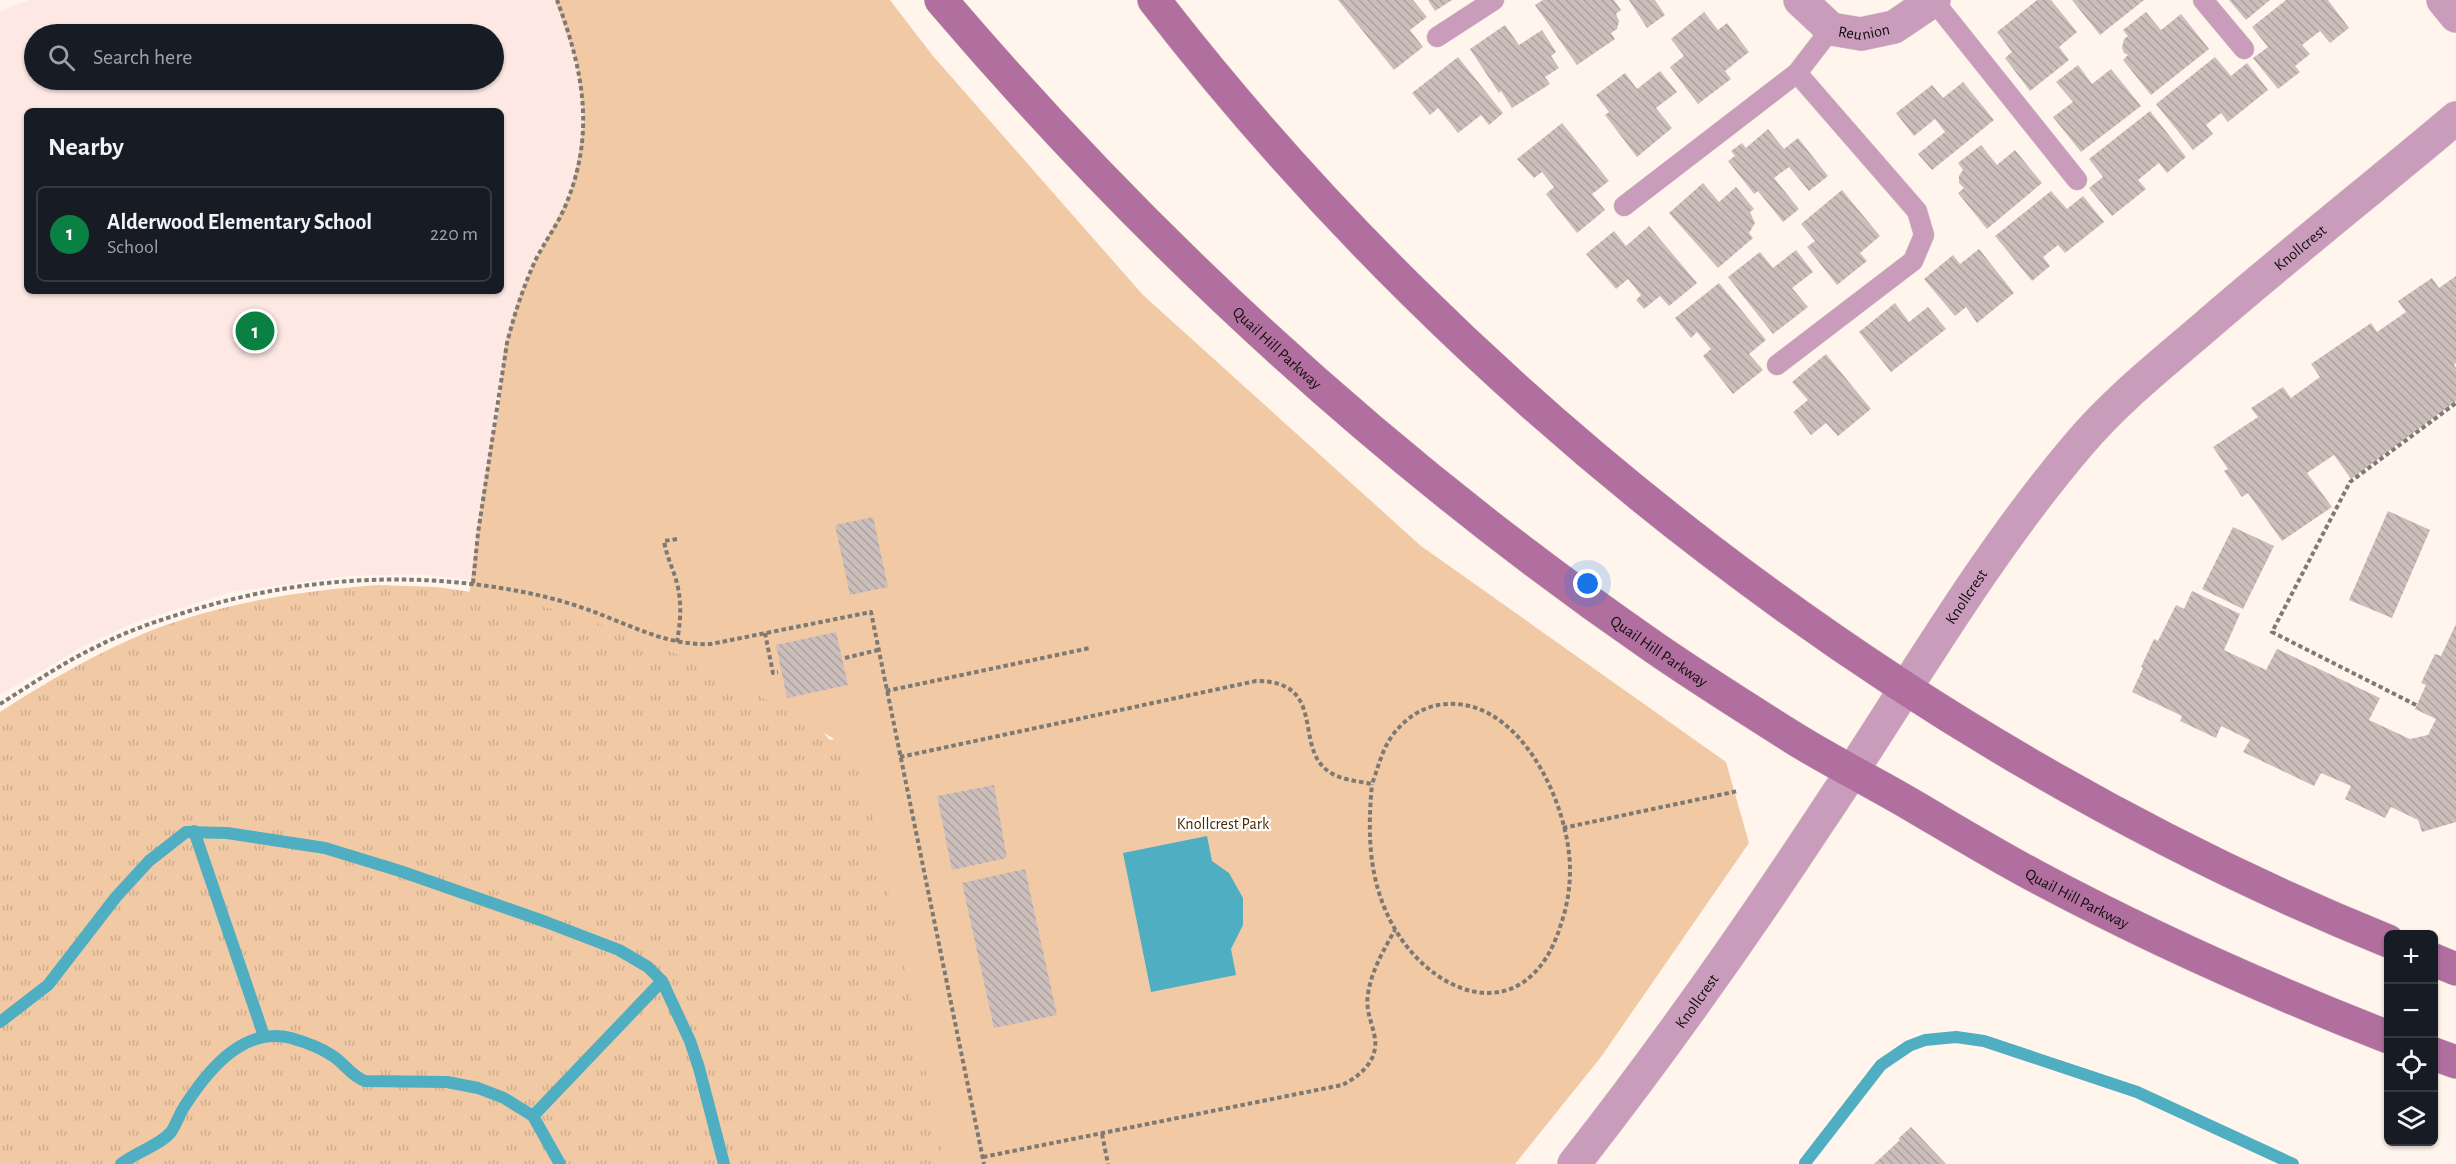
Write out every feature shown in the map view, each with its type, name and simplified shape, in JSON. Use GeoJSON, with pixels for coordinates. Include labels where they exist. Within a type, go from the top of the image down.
{"type":"FeatureCollection","features":[{"type":"Feature","properties":{"kind":"main road","name":"Quail Hill Parkway"},"geometry":{"type":"LineString","coordinates":[[941,0],[1096,172],[1194,270],[1352,414],[1426,476],[1655,648],[1794,738],[2035,876],[2188,952],[2384,1035]]}},
{"type":"Feature","properties":{"kind":"main road"},"geometry":{"type":"LineString","coordinates":[[1154,0],[1212,74],[1333,211],[1491,365],[1593,456],[1670,517],[1819,629],[1905,687],[2093,801],[2270,891],[2384,939]]}},
{"type":"Feature","properties":{"kind":"main road"},"geometry":{"type":"LineString","coordinates":[[2438,962],[2456,969]]}},
{"type":"Feature","properties":{"kind":"main road"},"geometry":{"type":"LineString","coordinates":[[2438,1056],[2456,1062]]}},
{"type":"Feature","properties":{"kind":"street","name":"Reunion"},"geometry":{"type":"LineString","coordinates":[[1800,0],[1831,29],[1861,34],[1894,27],[1933,0]]}},
{"type":"Feature","properties":{"kind":"street"},"geometry":{"type":"LineString","coordinates":[[2443,0],[2456,16]]}},
{"type":"Feature","properties":{"kind":"street","name":"Knollcrest"},"geometry":{"type":"LineString","coordinates":[[1574,1164],[1668,1039],[1820,821],[1905,687],[2018,519],[2080,442],[2110,410],[2274,268],[2456,118]]}},
{"type":"Feature","properties":{"kind":"lane"},"geometry":{"type":"LineString","coordinates":[[1437,37],[1494,0]]}},
{"type":"Feature","properties":{"kind":"lane"},"geometry":{"type":"LineString","coordinates":[[1933,0],[2077,180]]}},
{"type":"Feature","properties":{"kind":"lane"},"geometry":{"type":"LineString","coordinates":[[2203,0],[2244,49]]}},
{"type":"Feature","properties":{"kind":"lane"},"geometry":{"type":"LineString","coordinates":[[1624,206],[1797,73],[1831,29]]}},
{"type":"Feature","properties":{"kind":"lane"},"geometry":{"type":"LineString","coordinates":[[1777,365],[1913,261],[1924,235],[1917,211],[1797,73]]}},
{"type":"Feature","properties":{"kind":"path"},"geometry":{"type":"LineString","coordinates":[[473,583],[478,533],[507,343],[514,314],[536,260],[564,209],[582,152],[584,119],[582,82],[557,0]]}},
{"type":"Feature","properties":{"kind":"path"},"geometry":{"type":"LineString","coordinates":[[2416,705],[2272,632],[2350,482],[2456,403]]}},
{"type":"Feature","properties":{"kind":"path"},"geometry":{"type":"LineString","coordinates":[[677,539],[664,541],[680,601],[681,615],[677,642]]}},
{"type":"Feature","properties":{"kind":"path"},"geometry":{"type":"LineString","coordinates":[[0,704],[98,646],[134,630],[213,604],[300,585],[348,580],[410,579],[473,583],[560,601],[655,637],[677,642],[711,644],[871,612],[984,1164]]}},
{"type":"Feature","properties":{"kind":"path"},"geometry":{"type":"LineString","coordinates":[[765,633],[773,673],[778,672]]}},
{"type":"Feature","properties":{"kind":"path"},"geometry":{"type":"LineString","coordinates":[[886,691],[1090,648]]}},
{"type":"Feature","properties":{"kind":"path"},"geometry":{"type":"LineString","coordinates":[[845,658],[878,650]]}},
{"type":"Feature","properties":{"kind":"path"},"geometry":{"type":"LineString","coordinates":[[900,758],[1256,681],[1268,681],[1282,685],[1302,703],[1316,757],[1326,770],[1338,777],[1372,784]]}},
{"type":"Feature","properties":{"kind":"path"},"geometry":{"type":"LineString","coordinates":[[1448,703],[1467,704],[1484,710],[1502,721],[1521,741],[1543,772],[1563,828],[1570,869],[1569,889],[1562,922],[1549,954],[1540,969],[1525,984],[1494,993],[1477,992],[1456,987],[1437,977],[1421,964],[1395,930],[1384,909],[1372,865],[1369,812],[1372,784],[1387,745],[1405,722],[1432,706],[1448,703]]}},
{"type":"Feature","properties":{"kind":"path"},"geometry":{"type":"LineString","coordinates":[[1563,828],[1738,791]]}},
{"type":"Feature","properties":{"kind":"path"},"geometry":{"type":"LineString","coordinates":[[983,1157],[1342,1085],[1352,1081],[1363,1072],[1374,1051],[1375,1040],[1368,1016],[1367,996],[1385,948],[1395,930]]}},
{"type":"Feature","properties":{"kind":"path"},"geometry":{"type":"LineString","coordinates":[[1102,1134],[1108,1164]]}},
{"type":"Feature","properties":{"kind":"shaded area"},"geometry":{"type":"Polygon","coordinates":[[[29,0],[555,0],[577,64],[584,119],[569,196],[533,265],[517,303],[504,349],[498,418],[492,434],[472,580],[416,574],[349,576],[231,592],[136,622],[84,646],[0,695],[0,11],[29,0]]]}},
{"type":"Feature","properties":{"kind":"green space","name":"Knollcrest Park"},"geometry":{"type":"Polygon","coordinates":[[[555,0],[890,0],[933,56],[1143,295],[1421,546],[1726,762],[1749,843],[1601,1057],[1515,1164],[945,1164],[860,755],[785,709],[679,655],[584,618],[538,605],[469,595],[492,434],[498,418],[504,349],[517,303],[533,265],[569,196],[584,120],[577,64],[555,0]]]}},
{"type":"Feature","properties":{"kind":"green space"},"geometry":{"type":"Polygon","coordinates":[[[378,585],[437,587],[542,602],[695,651],[822,731],[830,740],[887,727],[979,1164],[0,1164],[0,712],[89,659],[126,641],[173,623],[230,606],[260,600],[378,585]]]}},
{"type":"Feature","properties":{"kind":"water"},"geometry":{"type":"Polygon","coordinates":[[[1207,836],[1212,861],[1229,873],[1243,898],[1243,925],[1231,949],[1236,975],[1151,992],[1123,853],[1207,836]]]}},
{"type":"Feature","properties":{"kind":"building"},"geometry":{"type":"Polygon","coordinates":[[[1338,0],[1413,0],[1427,17],[1410,30],[1423,47],[1394,70],[1338,0]]]}},
{"type":"Feature","properties":{"kind":"building"},"geometry":{"type":"Polygon","coordinates":[[[1428,0],[1452,0],[1435,11],[1428,0]]]}},
{"type":"Feature","properties":{"kind":"building"},"geometry":{"type":"Polygon","coordinates":[[[1543,0],[1614,0],[1621,10],[1616,14],[1619,21],[1617,29],[1611,33],[1615,39],[1577,65],[1535,5],[1543,0]]]}},
{"type":"Feature","properties":{"kind":"building"},"geometry":{"type":"Polygon","coordinates":[[[1629,0],[1655,0],[1665,15],[1647,28],[1629,0]]]}},
{"type":"Feature","properties":{"kind":"building"},"geometry":{"type":"Polygon","coordinates":[[[2037,0],[2051,0],[2077,32],[2059,47],[2069,60],[2030,91],[2005,58],[2012,52],[1997,32],[2037,0]]]}},
{"type":"Feature","properties":{"kind":"building"},"geometry":{"type":"Polygon","coordinates":[[[2072,0],[2144,0],[2100,35],[2072,0]]]}},
{"type":"Feature","properties":{"kind":"building"},"geometry":{"type":"Polygon","coordinates":[[[2229,0],[2270,0],[2246,20],[2229,0]]]}},
{"type":"Feature","properties":{"kind":"building"},"geometry":{"type":"Polygon","coordinates":[[[2286,0],[2328,0],[2349,28],[2330,43],[2320,31],[2302,45],[2310,54],[2295,66],[2300,72],[2278,89],[2253,58],[2268,47],[2252,27],[2286,0]]]}},
{"type":"Feature","properties":{"kind":"building"},"geometry":{"type":"Polygon","coordinates":[[[1704,12],[1718,30],[1727,23],[1749,52],[1725,71],[1731,79],[1698,104],[1670,67],[1684,56],[1671,39],[1704,12]]]}},
{"type":"Feature","properties":{"kind":"building"},"geometry":{"type":"Polygon","coordinates":[[[2146,12],[2161,30],[2181,14],[2209,49],[2151,95],[2123,60],[2128,55],[2122,48],[2124,39],[2128,36],[2123,30],[2146,12]]]}},
{"type":"Feature","properties":{"kind":"building"},"geometry":{"type":"Polygon","coordinates":[[[1505,25],[1519,45],[1542,30],[1556,52],[1551,56],[1559,68],[1545,77],[1550,84],[1512,108],[1501,91],[1499,93],[1470,49],[1505,25]]]}},
{"type":"Feature","properties":{"kind":"building"},"geometry":{"type":"Polygon","coordinates":[[[1458,57],[1503,113],[1489,125],[1481,115],[1458,133],[1438,108],[1430,115],[1412,93],[1458,57]]]}},
{"type":"Feature","properties":{"kind":"building"},"geometry":{"type":"Polygon","coordinates":[[[2215,57],[2231,76],[2247,63],[2268,90],[2228,122],[2221,113],[2206,125],[2213,134],[2193,150],[2156,104],[2215,57]]]}},
{"type":"Feature","properties":{"kind":"building"},"geometry":{"type":"Polygon","coordinates":[[[2078,65],[2092,84],[2111,69],[2141,106],[2081,152],[2053,117],[2073,102],[2056,82],[2078,65]]]}},
{"type":"Feature","properties":{"kind":"building"},"geometry":{"type":"Polygon","coordinates":[[[1660,71],[1677,92],[1656,108],[1672,128],[1637,157],[1605,115],[1609,112],[1596,95],[1625,73],[1637,89],[1660,71]]]}},
{"type":"Feature","properties":{"kind":"building"},"geometry":{"type":"Polygon","coordinates":[[[1963,82],[1994,120],[1932,170],[1918,154],[1945,132],[1935,119],[1914,136],[1896,113],[1932,85],[1943,98],[1963,82]]]}},
{"type":"Feature","properties":{"kind":"building"},"geometry":{"type":"Polygon","coordinates":[[[2150,111],[2186,157],[2167,173],[2159,163],[2138,180],[2146,189],[2112,216],[2089,188],[2103,177],[2089,159],[2150,111]]]}},
{"type":"Feature","properties":{"kind":"building"},"geometry":{"type":"Polygon","coordinates":[[[1562,123],[1609,181],[1592,194],[1605,210],[1577,233],[1546,194],[1554,187],[1542,172],[1534,178],[1517,159],[1562,123]]]}},
{"type":"Feature","properties":{"kind":"building"},"geometry":{"type":"Polygon","coordinates":[[[1768,129],[1784,149],[1798,138],[1828,176],[1809,191],[1789,167],[1774,178],[1799,209],[1783,222],[1758,191],[1754,194],[1728,161],[1735,156],[1731,151],[1742,143],[1746,148],[1768,129]]]}},
{"type":"Feature","properties":{"kind":"building"},"geometry":{"type":"Polygon","coordinates":[[[1981,145],[1997,165],[2015,150],[2042,183],[1987,229],[1958,193],[1964,188],[1959,183],[1959,176],[1963,170],[1958,163],[1981,145]]]}},
{"type":"Feature","properties":{"kind":"building"},"geometry":{"type":"Polygon","coordinates":[[[1703,183],[1719,202],[1736,187],[1754,209],[1750,212],[1755,223],[1749,233],[1753,238],[1718,268],[1669,213],[1703,183]]]}},
{"type":"Feature","properties":{"kind":"building"},"geometry":{"type":"Polygon","coordinates":[[[1842,190],[1880,236],[1860,253],[1867,261],[1837,285],[1807,247],[1815,241],[1801,224],[1842,190]]]}},
{"type":"Feature","properties":{"kind":"building"},"geometry":{"type":"Polygon","coordinates":[[[2051,191],[2067,209],[2083,196],[2104,222],[2065,253],[2058,245],[2043,257],[2050,266],[2032,281],[1995,236],[2051,191]]]}},
{"type":"Feature","properties":{"kind":"building"},"geometry":{"type":"Polygon","coordinates":[[[1649,226],[1697,283],[1669,306],[1660,296],[1644,309],[1636,300],[1641,295],[1628,279],[1616,289],[1586,254],[1614,231],[1626,246],[1649,226]]]}},
{"type":"Feature","properties":{"kind":"building"},"geometry":{"type":"Polygon","coordinates":[[[1979,249],[2014,293],[1977,323],[1966,307],[1955,316],[1924,279],[1953,255],[1960,264],[1979,249]]]}},
{"type":"Feature","properties":{"kind":"building"},"geometry":{"type":"Polygon","coordinates":[[[1796,250],[1813,272],[1792,288],[1808,307],[1773,334],[1728,277],[1760,252],[1773,268],[1796,250]]]}},
{"type":"Feature","properties":{"kind":"building"},"geometry":{"type":"Polygon","coordinates":[[[2456,276],[2456,363],[2454,365],[2456,368],[2456,401],[2351,479],[2334,455],[2307,473],[2332,507],[2282,541],[2248,493],[2242,497],[2224,471],[2228,469],[2213,447],[2258,417],[2251,408],[2283,387],[2291,398],[2320,377],[2311,364],[2371,323],[2377,332],[2406,312],[2398,301],[2432,278],[2439,288],[2456,276]]]}},
{"type":"Feature","properties":{"kind":"building"},"geometry":{"type":"Polygon","coordinates":[[[1719,283],[1766,340],[1749,354],[1763,370],[1733,394],[1703,356],[1711,349],[1697,332],[1691,338],[1675,318],[1719,283]]]}},
{"type":"Feature","properties":{"kind":"building"},"geometry":{"type":"Polygon","coordinates":[[[1895,303],[1909,322],[1928,307],[1946,329],[1891,372],[1859,332],[1895,303]]]}},
{"type":"Feature","properties":{"kind":"building"},"geometry":{"type":"Polygon","coordinates":[[[1826,354],[1871,409],[1838,436],[1826,423],[1811,435],[1793,412],[1808,400],[1792,382],[1826,354]]]}},
{"type":"Feature","properties":{"kind":"building"},"geometry":{"type":"Polygon","coordinates":[[[2388,511],[2430,530],[2392,618],[2349,600],[2388,511]]]}},
{"type":"Feature","properties":{"kind":"building"},"geometry":{"type":"Polygon","coordinates":[[[873,517],[888,587],[850,595],[835,525],[873,517]]]}},
{"type":"Feature","properties":{"kind":"building"},"geometry":{"type":"Polygon","coordinates":[[[2233,527],[2274,546],[2243,609],[2202,589],[2233,527]]]}},
{"type":"Feature","properties":{"kind":"building"},"geometry":{"type":"Polygon","coordinates":[[[2192,591],[2240,614],[2224,650],[2266,670],[2277,649],[2380,698],[2369,720],[2410,739],[2428,735],[2436,719],[2415,709],[2426,685],[2421,683],[2435,654],[2441,656],[2456,624],[2456,822],[2422,832],[2418,820],[2391,807],[2385,818],[2345,799],[2351,786],[2321,773],[2314,786],[2243,752],[2250,740],[2221,726],[2216,738],[2180,721],[2182,716],[2132,692],[2154,639],[2158,641],[2176,605],[2184,609],[2192,591]]]}},
{"type":"Feature","properties":{"kind":"building"},"geometry":{"type":"Polygon","coordinates":[[[836,632],[848,685],[787,698],[776,645],[836,632]]]}},
{"type":"Feature","properties":{"kind":"building"},"geometry":{"type":"Polygon","coordinates":[[[994,785],[1007,858],[952,870],[937,796],[994,785]]]}},
{"type":"Feature","properties":{"kind":"building"},"geometry":{"type":"Polygon","coordinates":[[[1025,869],[1057,1015],[994,1028],[962,883],[1025,869]]]}},
{"type":"Feature","properties":{"kind":"building"},"geometry":{"type":"Polygon","coordinates":[[[1911,1127],[1946,1164],[1874,1164],[1900,1140],[1898,1139],[1911,1127]]]}},
{"type":"Feature","properties":{"kind":"waterway"},"geometry":{"type":"LineString","coordinates":[[194,831],[264,1036]]}},
{"type":"Feature","properties":{"kind":"waterway"},"geometry":{"type":"LineString","coordinates":[[0,1022],[48,985],[116,897],[149,861],[186,832],[227,833],[325,848],[400,871],[546,922],[619,950],[648,967],[662,981],[690,1041],[724,1164]]}},
{"type":"Feature","properties":{"kind":"waterway"},"geometry":{"type":"LineString","coordinates":[[533,1116],[662,981]]}},
{"type":"Feature","properties":{"kind":"waterway"},"geometry":{"type":"LineString","coordinates":[[121,1164],[171,1132],[195,1091],[230,1053],[258,1038],[274,1036],[291,1038],[323,1050],[365,1081],[447,1082],[478,1088],[504,1098],[533,1116],[560,1164]]}},
{"type":"Feature","properties":{"kind":"waterway"},"geometry":{"type":"LineString","coordinates":[[1805,1163],[1881,1065],[1909,1046],[1925,1040],[1956,1037],[1984,1041],[2137,1092],[2293,1164]]}},
{"type":"Feature","properties":{"kind":"place","name":"Alderwood Elementary School"},"geometry":{"type":"Point","coordinates":[255,331]}}]}
